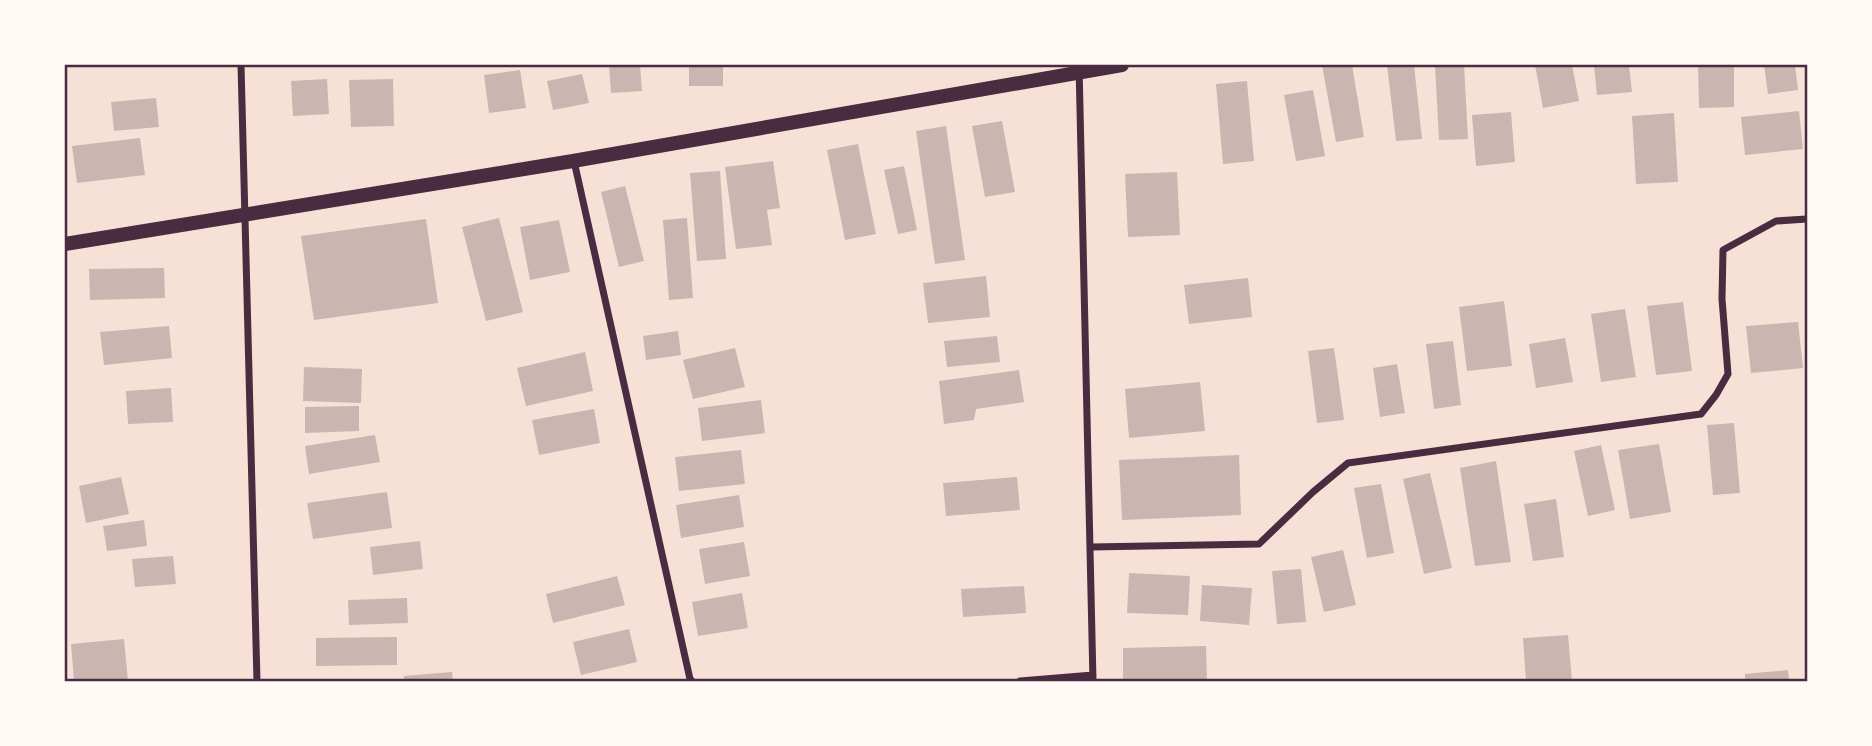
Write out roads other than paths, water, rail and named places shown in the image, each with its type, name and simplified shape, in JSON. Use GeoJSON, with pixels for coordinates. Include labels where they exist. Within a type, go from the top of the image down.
{"type":"FeatureCollection","features":[{"type":"Feature","properties":{"kind":"main road"},"geometry":{"type":"LineString","coordinates":[[65,244],[573,161],[1079,69],[1122,65]]}},
{"type":"Feature","properties":{"kind":"street"},"geometry":{"type":"LineString","coordinates":[[241,65],[257,681]]}},
{"type":"Feature","properties":{"kind":"street"},"geometry":{"type":"LineString","coordinates":[[1020,681],[1093,678],[1079,69]]}},
{"type":"Feature","properties":{"kind":"street"},"geometry":{"type":"LineString","coordinates":[[573,161],[692,681]]}},
{"type":"Feature","properties":{"kind":"street"},"geometry":{"type":"LineString","coordinates":[[1091,547],[1259,544],[1313,492],[1348,463],[1701,414],[1716,396],[1728,374],[1722,299],[1723,250],[1776,221],[1807,219]]}}]}
